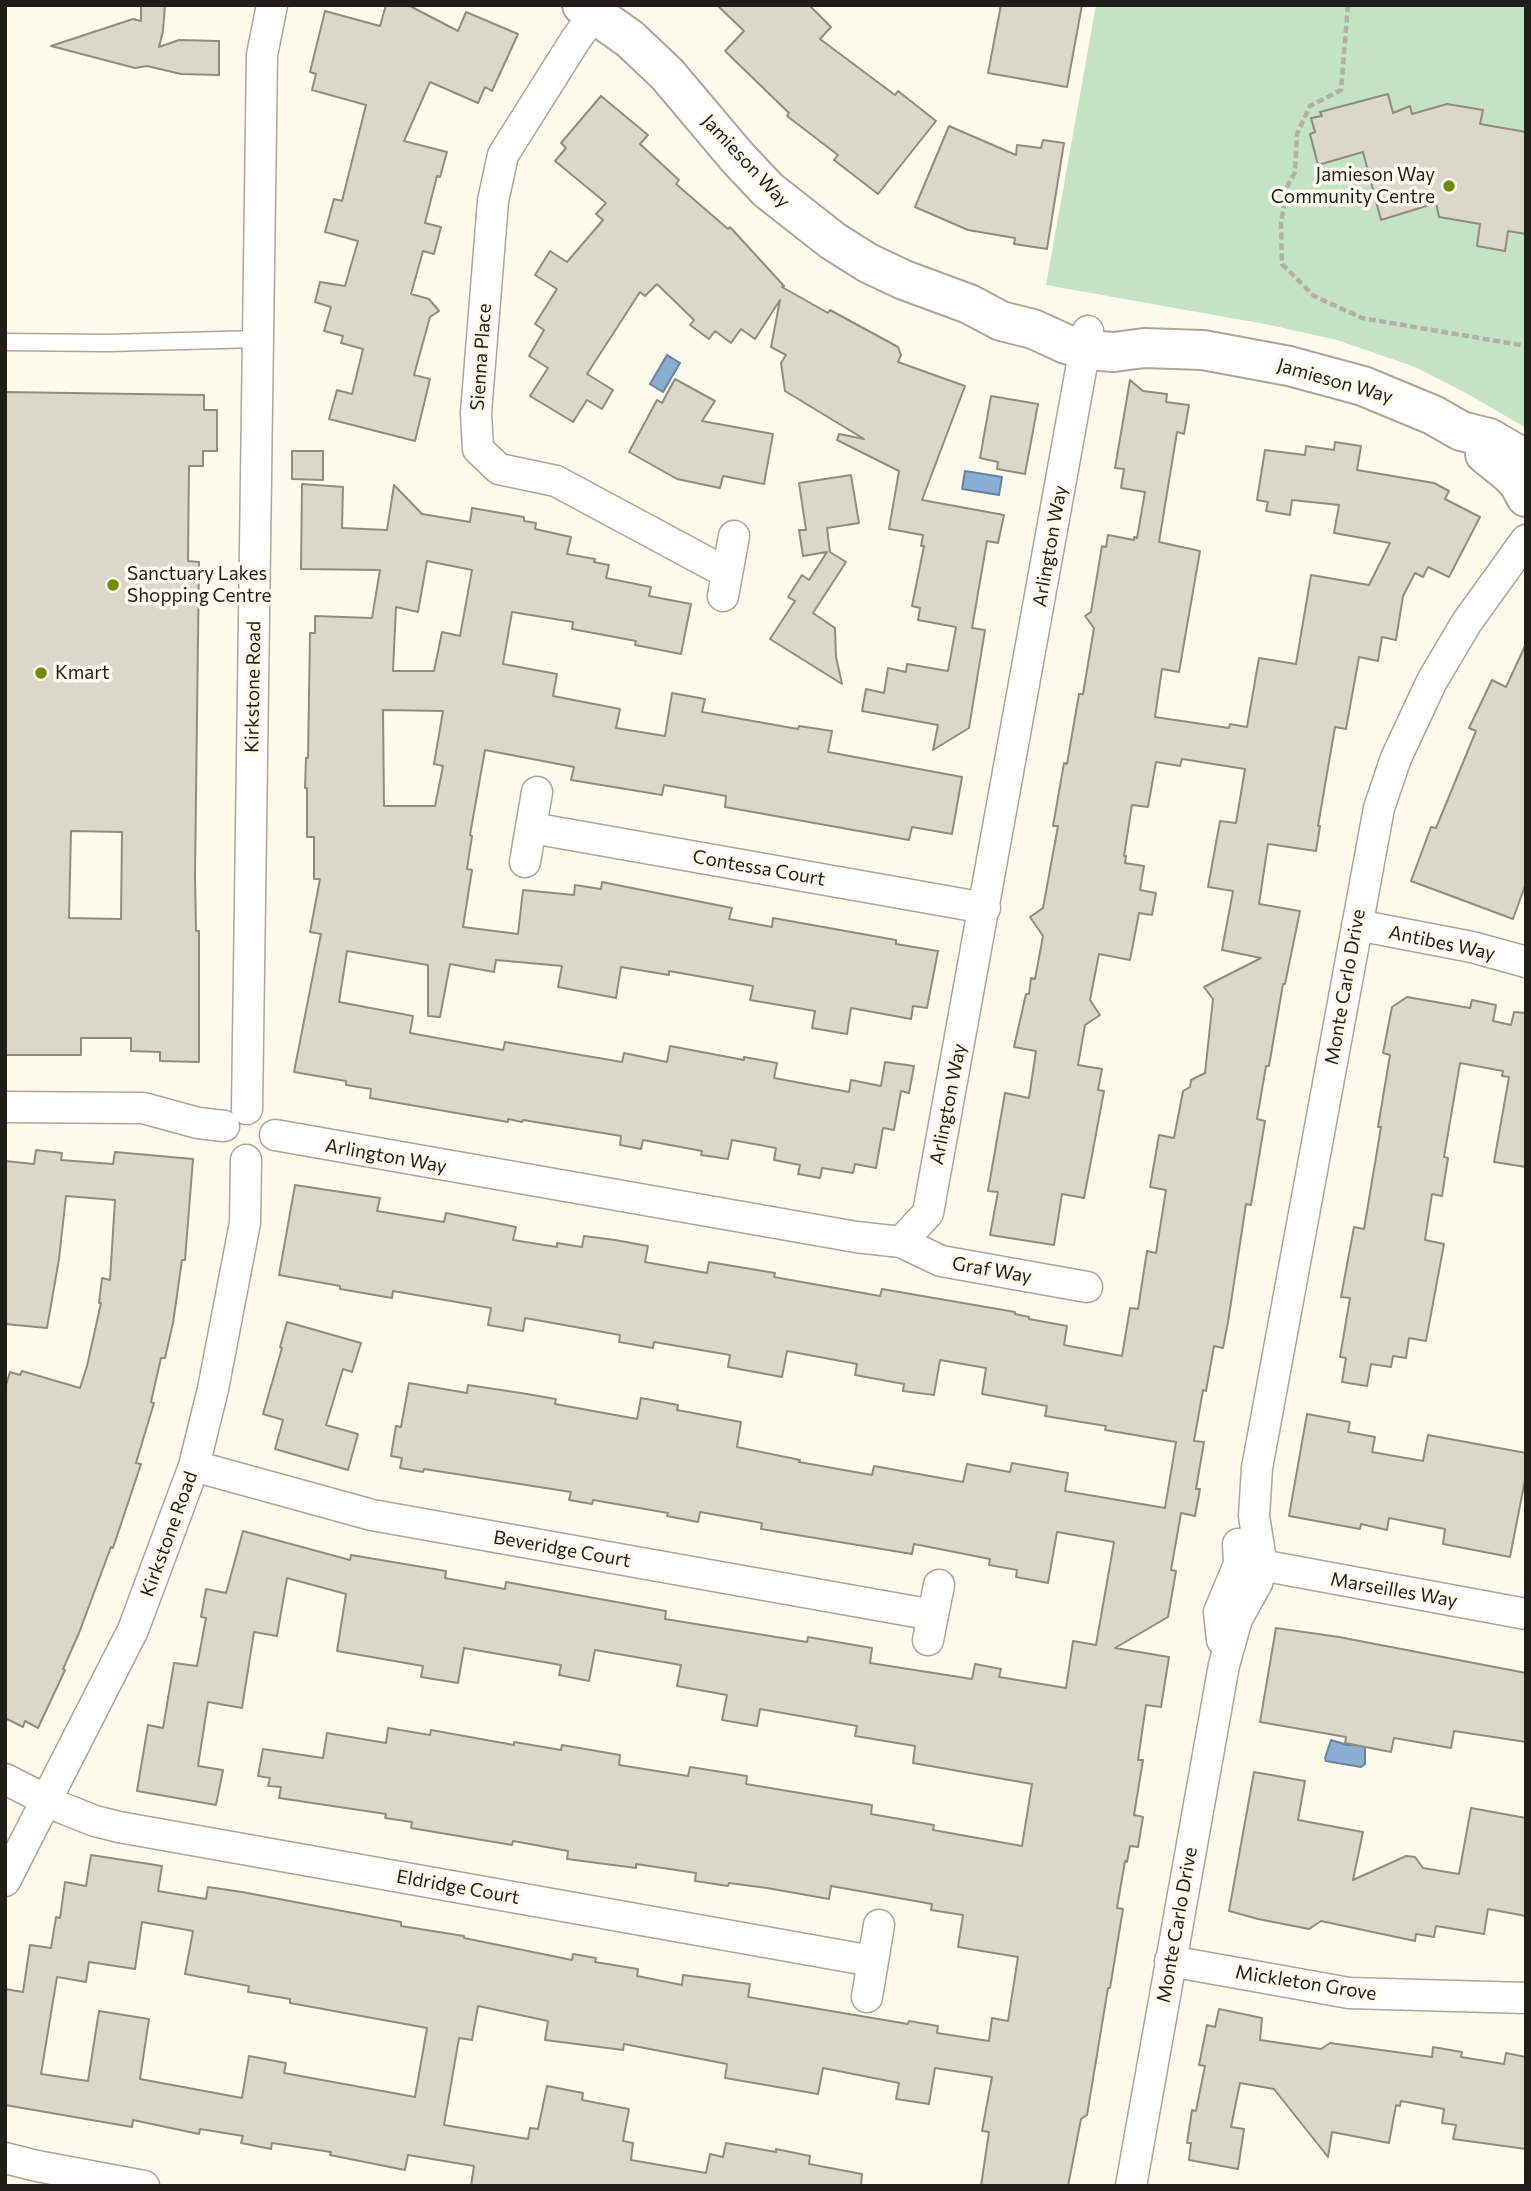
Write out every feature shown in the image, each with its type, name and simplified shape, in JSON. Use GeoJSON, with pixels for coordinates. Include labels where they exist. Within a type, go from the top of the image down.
{"type":"FeatureCollection","features":[{"type":"Feature","properties":{"kind":"street","name":"Kirkstone Road"},"geometry":{"type":"LineString","coordinates":[[248,5],[262,55]]}},
{"type":"Feature","properties":{"kind":"street","name":"Kirkstone Road"},"geometry":{"type":"LineString","coordinates":[[236,1118],[258,340],[262,55],[272,5]]}},
{"type":"Feature","properties":{"kind":"street","name":"Jamieson Way"},"geometry":{"type":"LineString","coordinates":[[589,9],[630,39],[667,74],[768,190],[801,217],[868,263],[904,280],[969,304],[1050,314],[1087,341],[1107,333],[1139,329],[1153,331],[1203,350],[1289,366],[1363,386],[1401,400],[1461,431],[1501,444],[1526,462]]}},
{"type":"Feature","properties":{"kind":"street","name":"Sienna Place"},"geometry":{"type":"LineString","coordinates":[[589,9],[576,39],[503,155],[493,201],[476,413],[478,449],[499,470],[556,481],[725,585],[734,536]]}},
{"type":"Feature","properties":{"kind":"street","name":"Arlington Way"},"geometry":{"type":"LineString","coordinates":[[275,1135],[856,1237],[901,1242],[928,1213],[1087,341]]}},
{"type":"Feature","properties":{"kind":"street","name":"Jamieson Way"},"geometry":{"type":"LineString","coordinates":[[1461,431],[1478,449],[1511,475],[1526,497]]}},
{"type":"Feature","properties":{"kind":"street","name":"Monte Carlo Drive"},"geometry":{"type":"LineString","coordinates":[[1131,2186],[1224,1665],[1237,1619],[1257,1583],[1250,1564],[1257,1468],[1379,808],[1396,758],[1432,681],[1460,634],[1526,540]]}},
{"type":"Feature","properties":{"kind":"street"},"geometry":{"type":"LineString","coordinates":[[525,862],[537,792]]}},
{"type":"Feature","properties":{"kind":"street","name":"Contessa Court"},"geometry":{"type":"LineString","coordinates":[[532,828],[985,908]]}},
{"type":"Feature","properties":{"kind":"street","name":"Antibes Way"},"geometry":{"type":"LineString","coordinates":[[1357,925],[1472,947],[1526,962]]}},
{"type":"Feature","properties":{"kind":"street"},"geometry":{"type":"LineString","coordinates":[[5,1107],[142,1108],[198,1123],[236,1118],[256,1110],[270,1119],[275,1135],[273,1143],[262,1157],[246,1160],[227,1149],[223,1134],[236,1118]]}},
{"type":"Feature","properties":{"kind":"street","name":"Kirkstone Road"},"geometry":{"type":"LineString","coordinates":[[5,1881],[133,1630],[194,1466],[213,1389],[243,1236],[246,1160]]}},
{"type":"Feature","properties":{"kind":"street","name":"Graf Way"},"geometry":{"type":"LineString","coordinates":[[901,1242],[941,1261],[1087,1287]]}},
{"type":"Feature","properties":{"kind":"street","name":"Beveridge Court"},"geometry":{"type":"LineString","coordinates":[[194,1466],[372,1516],[930,1628],[939,1585]]}},
{"type":"Feature","properties":{"kind":"street","name":"Marseilles Way"},"geometry":{"type":"LineString","coordinates":[[1250,1564],[1526,1614]]}},
{"type":"Feature","properties":{"kind":"street","name":"Eldridge Court"},"geometry":{"type":"LineString","coordinates":[[5,1779],[95,1821],[119,1827],[873,1961]]}},
{"type":"Feature","properties":{"kind":"street"},"geometry":{"type":"LineString","coordinates":[[867,1997],[879,1925]]}},
{"type":"Feature","properties":{"kind":"street","name":"Mickleton Grove"},"geometry":{"type":"LineString","coordinates":[[1170,1961],[1349,1993],[1526,1998]]}},
{"type":"Feature","properties":{"kind":"street"},"geometry":{"type":"LineString","coordinates":[[5,2158],[144,2186]]}},
{"type":"Feature","properties":{"kind":"lane"},"geometry":{"type":"LineString","coordinates":[[5,342],[258,340]]}},
{"type":"Feature","properties":{"kind":"path"},"geometry":{"type":"LineString","coordinates":[[1348,5],[1341,90],[1310,106],[1297,134],[1295,172],[1288,185],[1281,222],[1282,264],[1314,296],[1362,318],[1526,346]]}},
{"type":"Feature","properties":{"kind":"green space"},"geometry":{"type":"Polygon","coordinates":[[[1096,5],[1526,5],[1526,428],[1415,367],[1337,340],[1270,325],[1046,285],[1096,5]]]}},
{"type":"Feature","properties":{"kind":"water"},"geometry":{"type":"Polygon","coordinates":[[[667,355],[680,363],[663,392],[650,384],[667,355]]]}},
{"type":"Feature","properties":{"kind":"water"},"geometry":{"type":"Polygon","coordinates":[[[965,471],[1002,477],[999,495],[962,489],[965,471]]]}},
{"type":"Feature","properties":{"kind":"water"},"geometry":{"type":"Polygon","coordinates":[[[1331,1740],[1347,1745],[1363,1745],[1365,1764],[1361,1767],[1326,1761],[1331,1740]]]}},
{"type":"Feature","properties":{"kind":"building"},"geometry":{"type":"Polygon","coordinates":[[[141,5],[165,5],[159,47],[179,40],[219,41],[219,75],[181,74],[147,66],[135,68],[51,46],[133,19],[141,21],[141,5]]]}},
{"type":"Feature","properties":{"kind":"building"},"geometry":{"type":"Polygon","coordinates":[[[386,5],[408,5],[458,31],[466,12],[518,34],[492,91],[485,87],[478,103],[430,82],[404,141],[447,152],[440,177],[437,176],[425,223],[441,227],[434,254],[423,251],[411,294],[429,299],[439,311],[430,317],[414,375],[430,379],[415,441],[329,419],[337,390],[352,394],[363,349],[341,343],[343,336],[324,331],[331,307],[315,302],[320,282],[345,286],[358,241],[325,232],[334,199],[342,201],[366,105],[312,90],[316,74],[310,72],[325,11],[380,26],[386,5]]]}},
{"type":"Feature","properties":{"kind":"building"},"geometry":{"type":"Polygon","coordinates":[[[717,5],[809,5],[831,27],[820,39],[895,95],[898,91],[936,121],[878,194],[834,160],[838,155],[787,116],[789,113],[725,51],[744,31],[717,5]]]}},
{"type":"Feature","properties":{"kind":"building"},"geometry":{"type":"Polygon","coordinates":[[[1001,5],[1082,5],[1067,87],[988,73],[1001,5]]]}},
{"type":"Feature","properties":{"kind":"building","name":"Jamieson Way Community Centre"},"geometry":{"type":"Polygon","coordinates":[[[1388,94],[1393,113],[1410,106],[1412,114],[1447,104],[1483,110],[1480,124],[1526,132],[1526,234],[1508,231],[1505,251],[1477,246],[1480,224],[1439,217],[1436,203],[1381,220],[1363,152],[1318,165],[1310,134],[1315,132],[1311,118],[1322,116],[1320,112],[1388,94]]]}},
{"type":"Feature","properties":{"kind":"building"},"geometry":{"type":"Polygon","coordinates":[[[601,96],[648,135],[640,144],[679,180],[676,184],[728,229],[730,227],[784,286],[782,287],[898,347],[901,355],[898,362],[965,386],[922,500],[1004,515],[998,543],[987,541],[972,628],[985,630],[969,728],[933,750],[938,725],[862,711],[866,689],[884,693],[888,668],[906,672],[907,664],[948,671],[956,627],[918,620],[920,608],[912,606],[924,546],[921,546],[923,535],[889,529],[899,471],[837,440],[839,434],[864,439],[785,391],[781,363],[786,355],[771,347],[780,300],[755,339],[741,329],[731,343],[715,331],[709,339],[690,325],[694,320],[657,284],[645,296],[640,292],[587,374],[613,390],[602,409],[587,400],[573,422],[530,396],[548,368],[529,356],[544,330],[535,324],[557,289],[535,275],[550,251],[567,262],[603,220],[596,214],[606,203],[555,161],[566,148],[561,143],[601,96]]]}},
{"type":"Feature","properties":{"kind":"building"},"geometry":{"type":"Polygon","coordinates":[[[949,126],[1016,155],[1017,145],[1041,148],[1043,140],[1064,143],[1047,249],[1014,244],[1015,238],[968,230],[915,207],[949,126]]]}},
{"type":"Feature","properties":{"kind":"building"},"geometry":{"type":"Polygon","coordinates":[[[675,379],[715,401],[702,421],[773,434],[764,484],[723,476],[720,488],[677,479],[629,452],[657,400],[662,403],[675,379]]]}},
{"type":"Feature","properties":{"kind":"building"},"geometry":{"type":"Polygon","coordinates":[[[1130,380],[1143,391],[1167,394],[1166,402],[1189,405],[1184,434],[1177,432],[1159,542],[1200,551],[1179,672],[1162,669],[1155,717],[1229,728],[1230,724],[1247,727],[1259,658],[1296,664],[1311,575],[1369,585],[1390,543],[1334,533],[1339,505],[1292,500],[1290,515],[1266,511],[1268,502],[1257,500],[1265,450],[1305,455],[1306,446],[1334,450],[1335,442],[1361,446],[1357,470],[1434,483],[1449,491],[1445,499],[1480,517],[1449,577],[1428,567],[1423,577],[1415,573],[1403,596],[1396,640],[1382,637],[1378,661],[1359,657],[1346,729],[1335,727],[1316,851],[1268,844],[1259,904],[1300,911],[1283,984],[1269,1066],[1266,1066],[1257,1119],[1265,1121],[1251,1205],[1246,1204],[1223,1348],[1214,1346],[1194,1441],[1204,1442],[1196,1489],[1200,1489],[1195,1516],[1181,1513],[1171,1570],[1176,1571],[1168,1617],[1115,1648],[1169,1657],[1161,1707],[1146,1705],[1138,1760],[1143,1760],[1134,1815],[1143,1817],[1138,1847],[1130,1846],[1127,1862],[1125,1861],[1117,1908],[1123,1909],[1110,1988],[1087,2115],[1081,2119],[1068,2186],[981,2186],[989,2132],[982,2131],[992,2077],[935,2068],[929,2104],[896,2099],[899,2083],[823,2068],[818,2094],[725,2078],[727,2064],[624,2044],[623,2050],[545,2040],[548,2021],[478,2006],[472,2040],[459,2038],[444,2125],[528,2139],[530,2128],[538,2129],[547,2086],[583,2093],[582,2100],[629,2109],[623,2141],[633,2143],[631,2160],[706,2173],[710,2154],[723,2157],[726,2143],[810,2156],[809,2164],[862,2174],[861,2186],[471,2186],[474,2166],[408,2155],[405,2170],[330,2155],[331,2152],[272,2143],[271,2149],[241,2143],[243,2136],[200,2129],[199,2134],[133,2120],[132,2127],[5,2105],[5,1989],[23,1992],[30,1945],[51,1948],[56,1917],[60,1918],[65,1882],[86,1886],[91,1855],[162,1866],[158,1891],[206,1899],[208,1887],[242,1892],[401,1922],[401,1926],[464,1936],[572,1960],[573,1954],[596,1958],[595,1962],[638,1969],[637,1976],[682,1985],[683,1975],[750,1984],[748,1997],[908,2024],[909,2021],[938,2026],[937,2033],[989,2041],[992,2018],[1008,2021],[1018,1957],[958,1947],[963,1915],[931,1910],[932,1904],[831,1886],[829,1899],[767,1888],[695,1881],[696,1873],[636,1864],[636,1868],[567,1859],[568,1851],[513,1841],[512,1845],[411,1828],[412,1822],[385,1818],[386,1814],[279,1798],[281,1787],[268,1786],[270,1778],[258,1776],[263,1749],[323,1758],[327,1733],[386,1743],[388,1728],[430,1735],[431,1730],[514,1745],[514,1742],[561,1750],[562,1745],[620,1755],[619,1765],[688,1776],[690,1767],[747,1776],[746,1784],[872,1805],[871,1814],[934,1825],[933,1830],[1022,1846],[1032,1784],[913,1763],[915,1746],[855,1736],[857,1726],[760,1709],[757,1726],[722,1720],[727,1695],[677,1686],[681,1665],[595,1650],[589,1681],[559,1675],[561,1665],[464,1648],[458,1683],[421,1677],[423,1666],[337,1651],[346,1594],[287,1578],[277,1636],[254,1632],[242,1708],[208,1702],[198,1766],[223,1770],[216,1805],[137,1791],[148,1725],[163,1728],[174,1663],[197,1666],[206,1618],[201,1617],[206,1589],[226,1593],[243,1531],[350,1560],[351,1555],[446,1571],[445,1578],[505,1589],[506,1582],[666,1611],[665,1619],[807,1642],[808,1637],[872,1648],[870,1663],[972,1679],[975,1664],[1001,1669],[999,1677],[1066,1688],[1073,1641],[1096,1645],[1114,1542],[1057,1532],[1048,1583],[1016,1577],[1017,1570],[989,1565],[990,1559],[914,1544],[912,1554],[761,1529],[762,1523],[700,1512],[698,1522],[667,1516],[668,1513],[593,1500],[592,1504],[569,1500],[571,1492],[424,1469],[423,1472],[400,1468],[402,1458],[391,1456],[396,1426],[401,1427],[409,1383],[467,1393],[468,1385],[521,1393],[556,1399],[555,1404],[637,1419],[641,1398],[678,1405],[677,1410],[741,1422],[737,1447],[800,1460],[799,1462],[872,1475],[874,1466],[963,1482],[967,1464],[1010,1472],[1012,1463],[1068,1473],[1065,1491],[1165,1508],[1176,1442],[1045,1416],[1047,1406],[982,1394],[986,1368],[940,1360],[934,1395],[903,1391],[904,1384],[855,1375],[857,1364],[787,1351],[782,1377],[728,1367],[730,1355],[654,1342],[653,1348],[619,1342],[620,1335],[525,1318],[523,1331],[488,1325],[491,1308],[393,1291],[392,1298],[279,1275],[295,1185],[380,1198],[377,1211],[444,1222],[446,1213],[516,1227],[513,1240],[557,1247],[557,1243],[582,1247],[584,1236],[615,1240],[648,1246],[645,1262],[707,1273],[709,1262],[880,1296],[882,1289],[1015,1312],[1029,1319],[1067,1326],[1064,1345],[1122,1356],[1130,1308],[1138,1309],[1147,1251],[1156,1253],[1166,1190],[1150,1187],[1159,1135],[1174,1138],[1183,1091],[1190,1087],[1191,1080],[1205,1073],[1213,999],[1204,987],[1261,958],[1222,950],[1233,891],[1208,887],[1220,821],[1236,823],[1245,769],[1182,759],[1180,766],[1156,762],[1148,807],[1132,805],[1124,856],[1125,863],[1144,866],[1140,890],[1156,893],[1152,915],[1139,913],[1130,960],[1099,954],[1090,1000],[1100,1015],[1085,1025],[1078,1065],[1102,1069],[1098,1090],[1104,1091],[1084,1198],[1062,1194],[1054,1245],[990,1235],[998,1192],[988,1191],[1005,1093],[1029,1098],[1036,1051],[1014,1047],[1026,994],[1029,994],[1031,978],[1035,979],[1043,936],[1030,917],[1043,908],[1058,826],[1053,826],[1064,763],[1067,764],[1079,694],[1083,694],[1094,628],[1085,616],[1091,612],[1102,546],[1106,547],[1108,535],[1134,540],[1134,537],[1137,538],[1145,492],[1121,488],[1124,469],[1115,468],[1130,380]],[[142,1922],[135,1969],[89,1962],[86,1982],[57,1977],[41,2074],[88,2081],[99,2011],[149,2019],[140,2079],[242,2098],[249,2056],[286,2063],[284,2073],[415,2097],[427,2028],[290,2003],[290,1999],[248,1992],[249,1986],[185,1974],[193,1931],[142,1922]]]}},
{"type":"Feature","properties":{"kind":"building","name":"Sanctuary Lakes Shopping Centre"},"geometry":{"type":"Polygon","coordinates":[[[5,392],[204,395],[204,410],[217,410],[217,451],[203,451],[203,466],[189,466],[188,561],[199,562],[195,875],[196,931],[199,931],[199,1062],[160,1061],[160,1052],[131,1051],[131,1038],[81,1038],[81,1055],[5,1055],[5,392]],[[71,831],[69,918],[121,919],[122,832],[71,831]]]}},
{"type":"Feature","properties":{"kind":"building"},"geometry":{"type":"Polygon","coordinates":[[[991,396],[1038,404],[1025,474],[997,469],[998,462],[980,458],[991,396]]]}},
{"type":"Feature","properties":{"kind":"building"},"geometry":{"type":"Polygon","coordinates":[[[292,451],[323,451],[323,480],[292,479],[292,451]]]}},
{"type":"Feature","properties":{"kind":"building"},"geometry":{"type":"Polygon","coordinates":[[[851,475],[859,523],[827,528],[830,552],[846,562],[813,613],[835,628],[836,657],[842,684],[770,639],[795,601],[788,597],[802,575],[809,580],[827,552],[803,556],[799,530],[806,530],[799,483],[851,475]]]}},
{"type":"Feature","properties":{"kind":"building"},"geometry":{"type":"Polygon","coordinates":[[[302,484],[343,487],[342,528],[387,530],[394,485],[422,514],[470,522],[472,508],[524,517],[524,521],[536,523],[535,529],[571,537],[567,554],[595,559],[594,562],[609,565],[606,578],[651,587],[649,596],[691,604],[681,654],[635,645],[636,641],[572,629],[573,622],[512,612],[503,664],[557,674],[553,696],[620,709],[616,728],[665,736],[672,693],[705,699],[702,712],[798,729],[799,726],[832,731],[828,752],[962,777],[952,834],[912,827],[909,840],[725,807],[726,796],[664,785],[662,795],[571,780],[574,767],[485,750],[470,835],[467,869],[472,870],[463,927],[518,934],[523,890],[574,895],[575,885],[601,889],[602,882],[732,908],[729,919],[772,927],[773,918],[896,940],[896,944],[938,951],[927,1008],[913,1006],[911,1019],[851,1008],[847,1034],[812,1028],[815,1011],[750,1000],[753,986],[669,971],[669,975],[621,967],[616,998],[558,987],[562,966],[496,960],[494,972],[450,964],[440,1017],[428,1016],[428,965],[347,951],[339,1002],[413,1016],[410,1033],[503,1050],[505,1042],[622,1062],[624,1053],[667,1062],[670,1046],[744,1060],[744,1057],[777,1063],[774,1078],[849,1092],[851,1080],[881,1086],[885,1062],[914,1066],[909,1093],[901,1091],[894,1130],[883,1128],[876,1168],[855,1164],[853,1173],[822,1168],[820,1178],[798,1174],[800,1165],[774,1160],[776,1148],[732,1140],[728,1159],[701,1155],[702,1151],[643,1140],[641,1149],[620,1145],[621,1136],[523,1120],[508,1119],[508,1122],[370,1098],[371,1089],[346,1085],[346,1081],[294,1072],[321,934],[310,932],[320,879],[314,879],[314,837],[307,837],[305,788],[310,633],[315,633],[315,616],[372,618],[380,570],[301,569],[302,484]],[[427,561],[418,612],[396,607],[393,671],[434,671],[442,632],[460,636],[472,570],[427,561]],[[383,710],[384,806],[435,806],[443,766],[434,764],[443,711],[383,710]]]}},
{"type":"Feature","properties":{"kind":"building"},"geometry":{"type":"Polygon","coordinates":[[[1526,644],[1526,883],[1513,919],[1411,881],[1431,827],[1436,828],[1476,731],[1469,728],[1492,680],[1506,687],[1526,644]]]}},
{"type":"Feature","properties":{"kind":"building"},"geometry":{"type":"Polygon","coordinates":[[[1407,997],[1470,1008],[1472,1000],[1496,1005],[1493,1021],[1511,1025],[1514,1012],[1526,1013],[1526,1167],[1494,1162],[1509,1077],[1502,1076],[1503,1071],[1460,1063],[1444,1157],[1448,1158],[1442,1196],[1432,1194],[1425,1240],[1444,1244],[1426,1341],[1409,1338],[1406,1358],[1393,1356],[1391,1367],[1371,1364],[1367,1386],[1342,1382],[1346,1358],[1340,1357],[1350,1298],[1341,1297],[1354,1227],[1364,1229],[1381,1127],[1378,1127],[1390,1055],[1383,1053],[1392,1007],[1407,997]]]}},
{"type":"Feature","properties":{"kind":"building"},"geometry":{"type":"Polygon","coordinates":[[[36,1150],[62,1153],[61,1160],[113,1164],[115,1152],[193,1159],[185,1260],[182,1260],[165,1358],[161,1358],[151,1402],[154,1403],[136,1463],[141,1464],[113,1548],[111,1547],[63,1669],[65,1670],[38,1728],[25,1721],[23,1727],[5,1718],[5,1388],[10,1372],[20,1375],[22,1371],[80,1388],[101,1303],[102,1278],[110,1280],[115,1200],[66,1196],[47,1328],[5,1324],[5,1161],[34,1164],[36,1150]]]}},
{"type":"Feature","properties":{"kind":"building"},"geometry":{"type":"Polygon","coordinates":[[[287,1322],[361,1343],[352,1372],[343,1369],[326,1425],[358,1434],[348,1470],[275,1449],[283,1420],[263,1414],[287,1322]]]}},
{"type":"Feature","properties":{"kind":"building"},"geometry":{"type":"Polygon","coordinates":[[[1307,1414],[1350,1422],[1348,1432],[1375,1437],[1372,1452],[1423,1461],[1428,1435],[1526,1453],[1526,1475],[1510,1557],[1443,1544],[1445,1529],[1389,1518],[1387,1530],[1361,1524],[1360,1529],[1289,1516],[1307,1414]]]}},
{"type":"Feature","properties":{"kind":"building"},"geometry":{"type":"Polygon","coordinates":[[[1276,1628],[1339,1637],[1526,1673],[1526,1742],[1454,1731],[1451,1748],[1394,1738],[1391,1752],[1345,1743],[1346,1737],[1260,1722],[1276,1628]]]}},
{"type":"Feature","properties":{"kind":"building"},"geometry":{"type":"Polygon","coordinates":[[[1254,1772],[1305,1781],[1298,1820],[1363,1832],[1353,1880],[1406,1856],[1415,1857],[1423,1868],[1459,1874],[1471,1808],[1526,1818],[1526,1916],[1488,1909],[1484,1934],[1436,1926],[1434,1937],[1416,1934],[1415,1941],[1321,1921],[1309,1929],[1229,1911],[1254,1772]]]}},
{"type":"Feature","properties":{"kind":"building"},"geometry":{"type":"Polygon","coordinates":[[[1219,2009],[1262,2018],[1260,2040],[1321,2049],[1330,2043],[1432,2057],[1433,2047],[1462,2052],[1461,2057],[1504,2064],[1506,2053],[1526,2057],[1526,2149],[1453,2139],[1456,2125],[1442,2123],[1444,2109],[1401,2101],[1400,2106],[1396,2105],[1389,2143],[1332,2132],[1328,2157],[1274,2089],[1240,2083],[1231,2127],[1244,2129],[1238,2169],[1189,2160],[1191,2143],[1187,2143],[1192,2110],[1196,2111],[1205,2066],[1199,2065],[1207,2025],[1215,2027],[1219,2009]]]}},
{"type":"Feature","properties":{"kind":"place","name":"Jamieson Way Community Centre"},"geometry":{"type":"Point","coordinates":[1449,186]}},
{"type":"Feature","properties":{"kind":"place","name":"Sanctuary Lakes Shopping Centre"},"geometry":{"type":"Point","coordinates":[113,585]}},
{"type":"Feature","properties":{"kind":"place","name":"Kmart"},"geometry":{"type":"Point","coordinates":[41,673]}}]}
